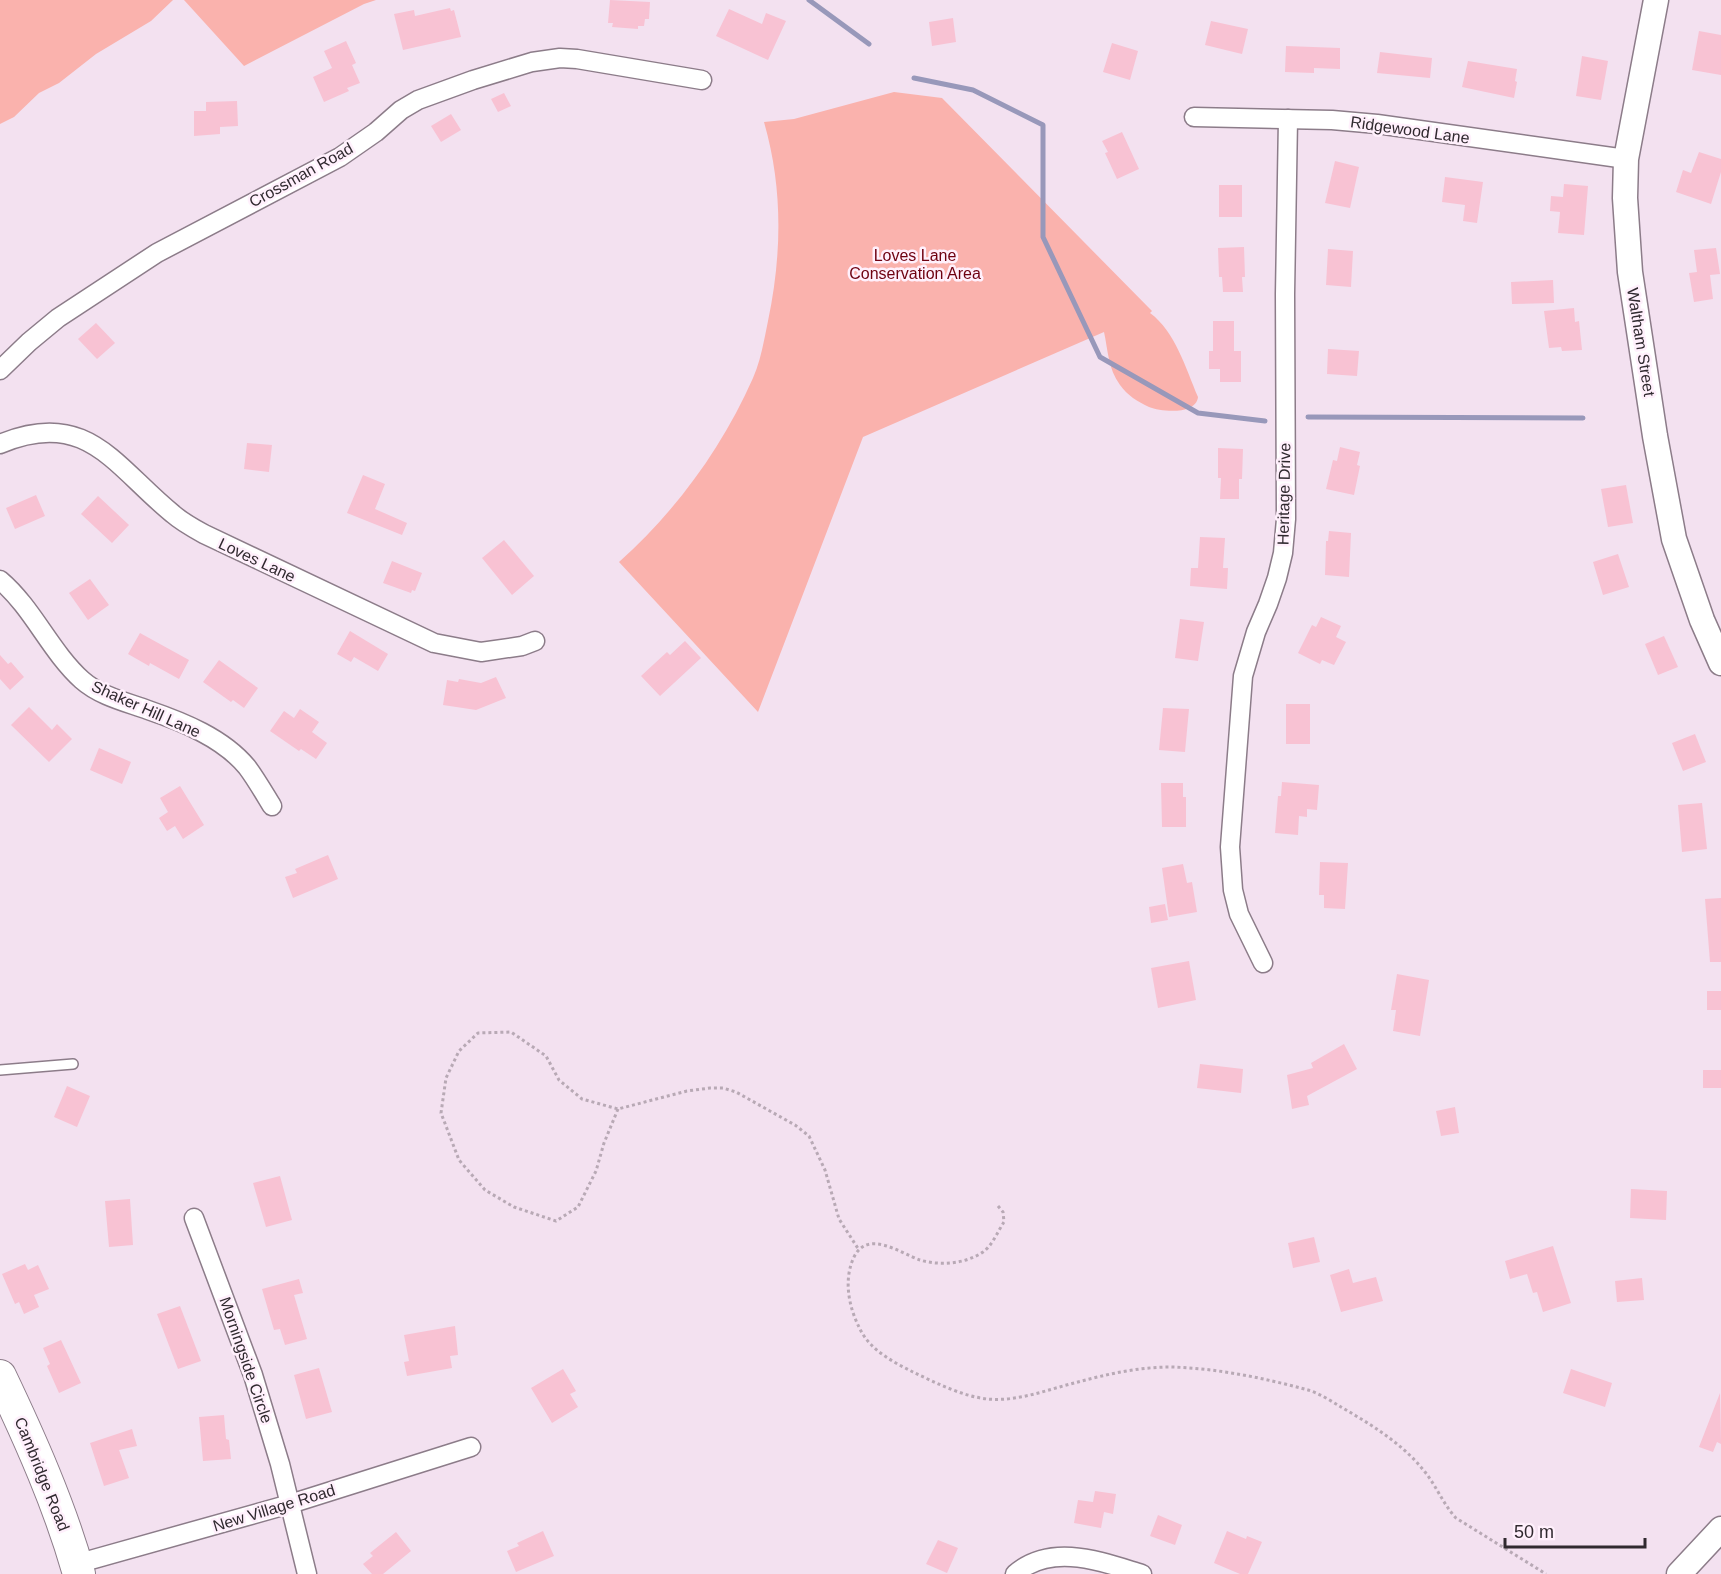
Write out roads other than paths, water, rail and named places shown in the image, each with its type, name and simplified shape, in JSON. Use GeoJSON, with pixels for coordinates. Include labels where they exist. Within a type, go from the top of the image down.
{"type":"FeatureCollection","features":[{"type":"Feature","properties":{"kind":"highway","name":"Cambridge Road"},"geometry":{"type":"LineString","coordinates":[[0,1376],[43,1472],[69,1540],[77,1569]]}},
{"type":"Feature","properties":{"kind":"street","name":"Waltham Street"},"geometry":{"type":"LineString","coordinates":[[1654,6],[1626,159],[1625,198],[1630,272],[1674,539],[1721,663]]}},
{"type":"Feature","properties":{"kind":"street","name":"Crossman Road"},"geometry":{"type":"LineString","coordinates":[[0,370],[58,318],[157,253],[340,157],[376,132],[401,110],[426,96],[532,62],[560,58],[702,80]]}},
{"type":"Feature","properties":{"kind":"street","name":"Ridgewood Lane"},"geometry":{"type":"LineString","coordinates":[[1194,117],[1377,124],[1626,159]]}},
{"type":"Feature","properties":{"kind":"street","name":"Heritage Drive"},"geometry":{"type":"LineString","coordinates":[[1263,963],[1239,914],[1233,890],[1230,847],[1243,676],[1256,632],[1269,604],[1277,578],[1286,519],[1285,294],[1288,119]]}},
{"type":"Feature","properties":{"kind":"street","name":"Loves Lane"},"geometry":{"type":"LineString","coordinates":[[0,444],[13,438],[44,432],[78,438],[111,457],[173,515],[188,525],[434,643],[481,652],[522,646],[535,641]]}},
{"type":"Feature","properties":{"kind":"street","name":"Shaker Hill Lane"},"geometry":{"type":"LineString","coordinates":[[0,580],[25,605],[82,680],[114,698],[153,712],[213,739],[248,768],[272,806]]}},
{"type":"Feature","properties":{"kind":"street","name":"Morningside Circle"},"geometry":{"type":"LineString","coordinates":[[194,1218],[253,1375],[291,1504],[307,1574]]}},
{"type":"Feature","properties":{"kind":"street","name":"New Village Road"},"geometry":{"type":"LineString","coordinates":[[77,1569],[471,1447]]}},
{"type":"Feature","properties":{"kind":"street"},"geometry":{"type":"LineString","coordinates":[[1679,1574],[1721,1529]]}},
{"type":"Feature","properties":{"kind":"street"},"geometry":{"type":"LineString","coordinates":[[1016,1574],[1038,1560],[1081,1557],[1142,1574]]}},
{"type":"Feature","properties":{"kind":"lane"},"geometry":{"type":"LineString","coordinates":[[0,1070],[73,1064]]}},
{"type":"Feature","properties":{"kind":"waterway"},"geometry":{"type":"LineString","coordinates":[[809,0],[869,44]]}},
{"type":"Feature","properties":{"kind":"waterway"},"geometry":{"type":"LineString","coordinates":[[914,78],[973,90],[1043,125],[1043,237],[1100,357],[1198,413],[1265,421]]}},
{"type":"Feature","properties":{"kind":"waterway"},"geometry":{"type":"LineString","coordinates":[[1308,417],[1583,418]]}},
{"type":"Feature","properties":{"kind":"park label","name":"Loves Lane Conservation Area"},"geometry":{"type":"Point","coordinates":[915,264]}}]}
